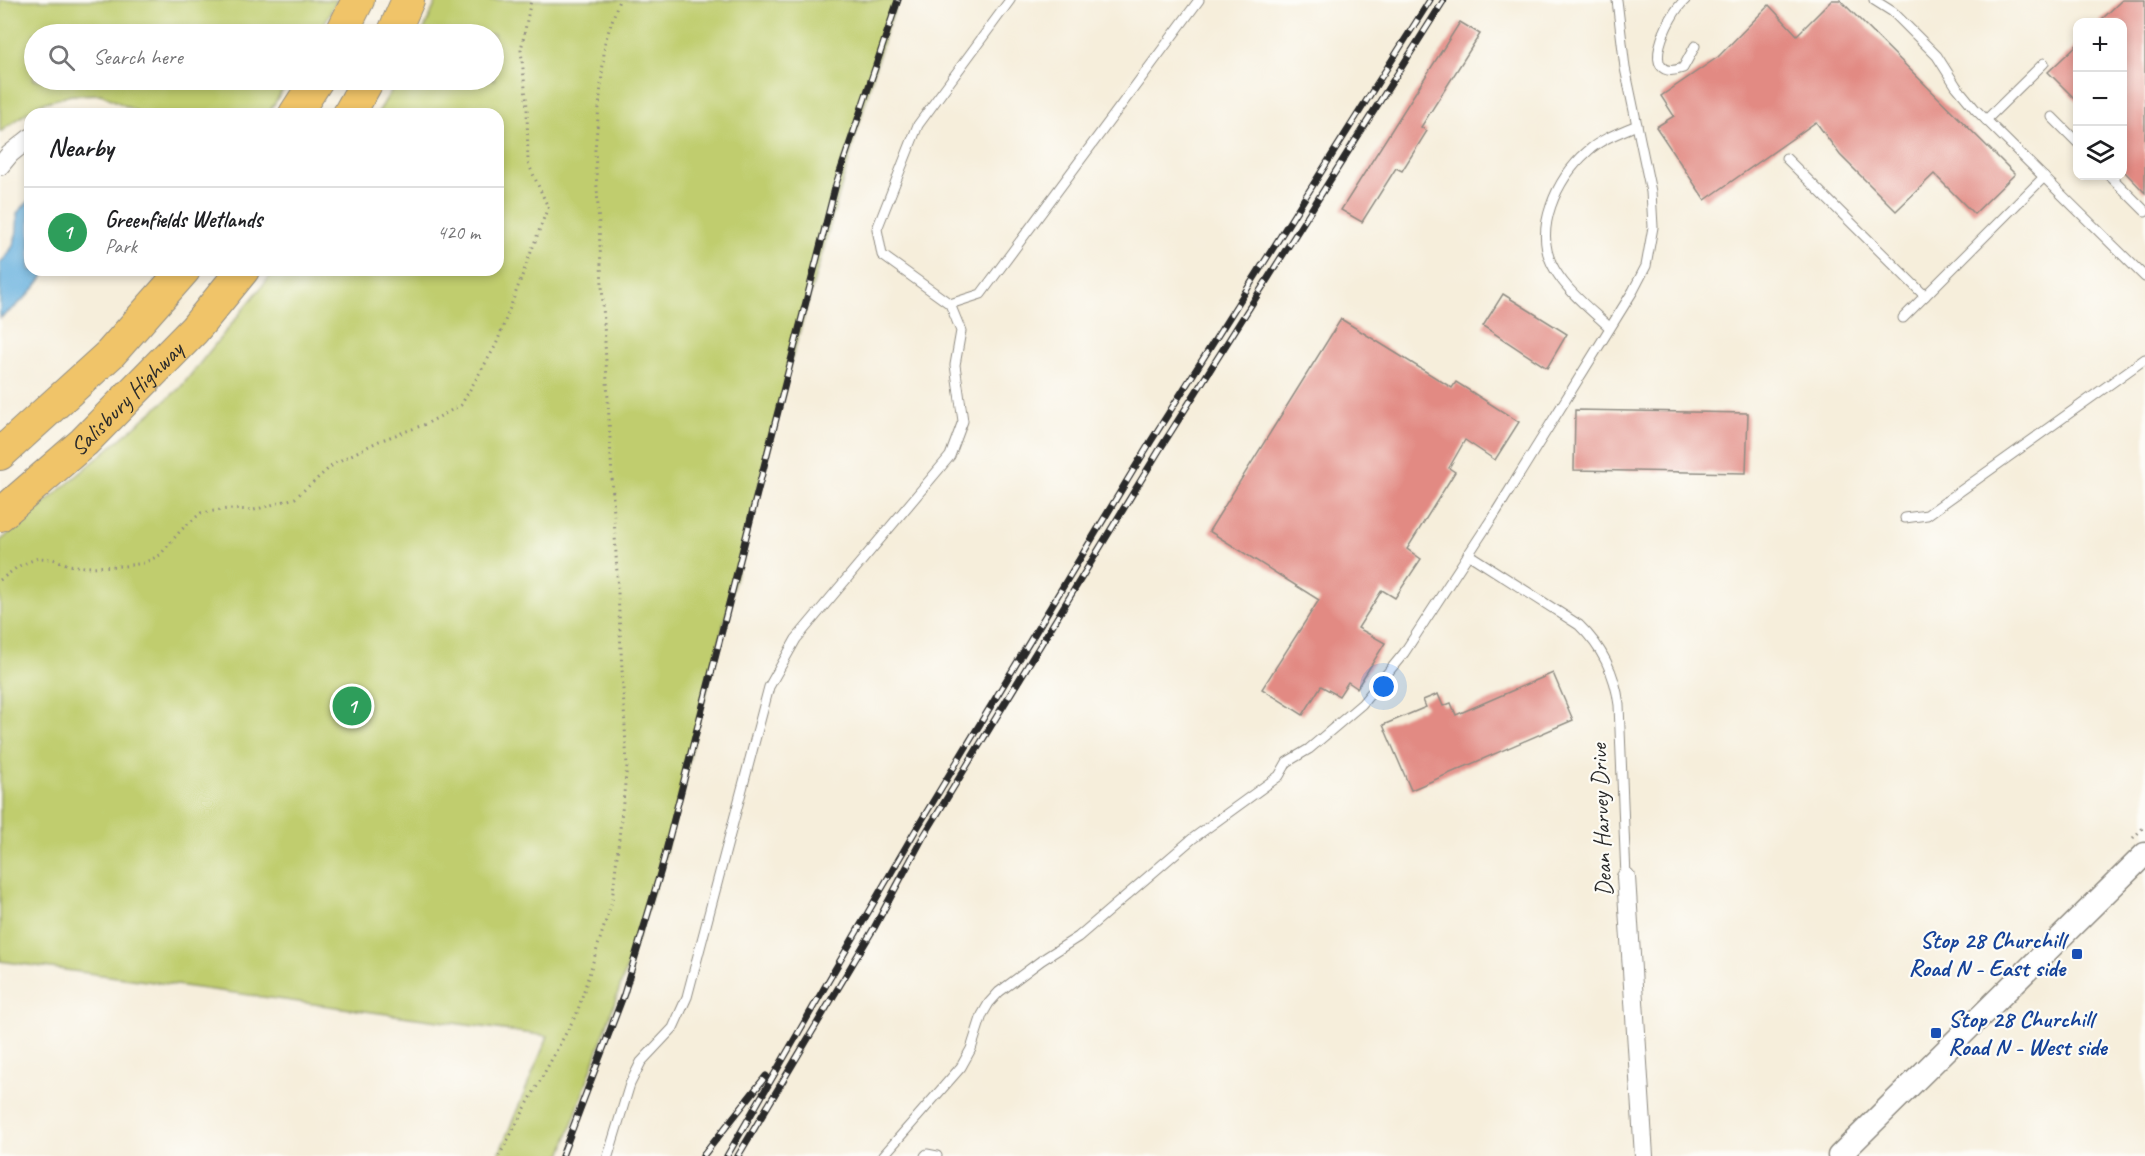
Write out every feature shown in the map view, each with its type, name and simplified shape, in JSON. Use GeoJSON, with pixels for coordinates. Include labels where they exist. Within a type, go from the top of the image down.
{"type":"FeatureCollection","features":[{"type":"Feature","properties":{"kind":"highway"},"geometry":{"type":"LineString","coordinates":[[346,24],[358,0]]}},
{"type":"Feature","properties":{"kind":"highway"},"geometry":{"type":"LineString","coordinates":[[397,24],[408,0]]}},
{"type":"Feature","properties":{"kind":"highway"},"geometry":{"type":"LineString","coordinates":[[299,108],[311,90]]}},
{"type":"Feature","properties":{"kind":"highway"},"geometry":{"type":"LineString","coordinates":[[352,108],[362,90]]}},
{"type":"Feature","properties":{"kind":"highway","name":"Salisbury Highway"},"geometry":{"type":"LineString","coordinates":[[0,454],[110,354],[179,276]]}},
{"type":"Feature","properties":{"kind":"highway","name":"Salisbury Highway"},"geometry":{"type":"LineString","coordinates":[[0,515],[92,434],[194,330],[238,276]]}},
{"type":"Feature","properties":{"kind":"street"},"geometry":{"type":"LineString","coordinates":[[0,166],[24,143]]}},
{"type":"Feature","properties":{"kind":"street"},"geometry":{"type":"LineString","coordinates":[[1839,1156],[2145,854]]}},
{"type":"Feature","properties":{"kind":"street","name":"Dean Harvey Drive"},"geometry":{"type":"LineString","coordinates":[[1626,877],[1644,1156]]}},
{"type":"Feature","properties":{"kind":"lane"},"geometry":{"type":"LineString","coordinates":[[608,1156],[630,1084],[637,1069],[674,1028],[687,997],[769,687],[796,639],[950,456],[963,421],[955,365],[961,331],[950,304],[882,255],[878,229],[918,125],[1010,0]]}},
{"type":"Feature","properties":{"kind":"lane"},"geometry":{"type":"LineString","coordinates":[[950,304],[981,294],[1199,0]]}},
{"type":"Feature","properties":{"kind":"lane"},"geometry":{"type":"LineString","coordinates":[[883,1156],[961,1067],[971,1049],[982,1015],[999,992],[1078,937],[1192,839],[1279,776],[1287,762],[1309,749],[1362,704],[1404,652],[1468,554],[1633,291],[1646,266],[1653,227],[1651,192],[1625,68],[1617,0]]}},
{"type":"Feature","properties":{"kind":"lane"},"geometry":{"type":"LineString","coordinates":[[1684,0],[1669,19],[1660,39],[1658,50],[1660,63],[1666,69],[1675,71],[1683,68],[1695,46]]}},
{"type":"Feature","properties":{"kind":"lane"},"geometry":{"type":"LineString","coordinates":[[1874,0],[1893,12],[1937,56],[1956,86],[1986,120],[2145,276]]}},
{"type":"Feature","properties":{"kind":"lane"},"geometry":{"type":"LineString","coordinates":[[1986,120],[2044,63]]}},
{"type":"Feature","properties":{"kind":"lane"},"geometry":{"type":"LineString","coordinates":[[2052,117],[2073,138]]}},
{"type":"Feature","properties":{"kind":"lane"},"geometry":{"type":"LineString","coordinates":[[1609,327],[1573,294],[1554,269],[1547,245],[1547,219],[1551,202],[1573,165],[1590,149],[1637,125]]}},
{"type":"Feature","properties":{"kind":"lane"},"geometry":{"type":"LineString","coordinates":[[1786,158],[1926,296]]}},
{"type":"Feature","properties":{"kind":"lane"},"geometry":{"type":"LineString","coordinates":[[1904,318],[2044,177]]}},
{"type":"Feature","properties":{"kind":"lane"},"geometry":{"type":"LineString","coordinates":[[2114,180],[2145,211]]}},
{"type":"Feature","properties":{"kind":"lane"},"geometry":{"type":"LineString","coordinates":[[1905,518],[1927,515],[2145,359]]}},
{"type":"Feature","properties":{"kind":"lane","name":"Dean Harvey Drive"},"geometry":{"type":"LineString","coordinates":[[1468,554],[1579,625],[1590,635],[1604,657],[1617,688],[1619,705],[1626,877]]}},
{"type":"Feature","properties":{"kind":"lane"},"geometry":{"type":"LineString","coordinates":[[925,1156],[927,1154],[937,1156]]}},
{"type":"Feature","properties":{"kind":"path"},"geometry":{"type":"LineString","coordinates":[[0,580],[19,566],[38,558],[53,559],[69,565],[85,567],[144,563],[160,555],[201,513],[227,509],[254,510],[295,498],[335,463],[379,441],[426,424],[461,405],[496,345],[548,207],[528,163],[521,50],[531,0]]}},
{"type":"Feature","properties":{"kind":"path"},"geometry":{"type":"LineString","coordinates":[[500,1156],[577,1013],[612,901],[627,766],[595,150],[605,42],[618,0]]}},
{"type":"Feature","properties":{"kind":"green space"},"geometry":{"type":"Polygon","coordinates":[[[0,0],[337,0],[324,24],[24,24],[24,90],[283,90],[272,108],[130,108],[101,94],[71,95],[39,104],[33,108],[24,108],[24,115],[0,132],[0,0]]]}},
{"type":"Feature","properties":{"kind":"green space"},"geometry":{"type":"Polygon","coordinates":[[[437,0],[899,0],[886,30],[789,368],[661,870],[561,1156],[498,1156],[548,1036],[0,961],[0,541],[180,388],[270,276],[504,276],[504,108],[381,108],[392,90],[504,90],[504,24],[426,24],[437,0]]]}},
{"type":"Feature","properties":{"kind":"water"},"geometry":{"type":"Polygon","coordinates":[[[24,206],[24,276],[44,276],[27,297],[0,318],[0,263],[15,240],[17,213],[24,206]]]}},
{"type":"Feature","properties":{"kind":"building"},"geometry":{"type":"Polygon","coordinates":[[[1832,0],[1840,0],[2015,174],[1974,214],[1934,174],[1896,211],[1840,155],[1816,122],[1705,200],[1656,127],[1674,116],[1661,96],[1718,57],[1769,5],[1797,35],[1832,0]]]}},
{"type":"Feature","properties":{"kind":"building"},"geometry":{"type":"Polygon","coordinates":[[[2122,0],[2145,0],[2145,193],[2127,174],[2127,18],[2103,18],[2122,0]]]}},
{"type":"Feature","properties":{"kind":"building"},"geometry":{"type":"Polygon","coordinates":[[[1460,22],[1480,34],[1421,127],[1427,131],[1402,171],[1396,168],[1362,222],[1341,210],[1460,22]]]}},
{"type":"Feature","properties":{"kind":"building"},"geometry":{"type":"Polygon","coordinates":[[[2073,49],[2073,97],[2048,72],[2073,49]]]}},
{"type":"Feature","properties":{"kind":"building"},"geometry":{"type":"Polygon","coordinates":[[[1503,294],[1567,334],[1547,368],[1483,326],[1503,294]]]}},
{"type":"Feature","properties":{"kind":"building"},"geometry":{"type":"Polygon","coordinates":[[[1341,319],[1452,388],[1456,382],[1519,422],[1495,460],[1465,440],[1449,468],[1455,472],[1407,549],[1421,559],[1395,598],[1382,590],[1358,628],[1385,643],[1357,688],[1348,682],[1339,696],[1321,686],[1303,715],[1262,689],[1319,600],[1209,531],[1341,319]]]}},
{"type":"Feature","properties":{"kind":"building"},"geometry":{"type":"Polygon","coordinates":[[[1575,410],[1748,413],[1746,473],[1574,470],[1575,410]]]}},
{"type":"Feature","properties":{"kind":"building"},"geometry":{"type":"Polygon","coordinates":[[[1553,673],[1573,720],[1411,790],[1383,725],[1426,707],[1423,700],[1438,694],[1443,706],[1451,703],[1456,715],[1553,673]]]}},
{"type":"Feature","properties":{"kind":"railway"},"geometry":{"type":"LineString","coordinates":[[562,1156],[624,994],[661,870],[836,184],[898,0]]}},
{"type":"Feature","properties":{"kind":"railway"},"geometry":{"type":"LineString","coordinates":[[727,1156],[914,833],[1151,441],[1430,0]]}},
{"type":"Feature","properties":{"kind":"railway"},"geometry":{"type":"LineString","coordinates":[[738,1156],[874,928],[922,839],[1160,449],[1444,0]]}},
{"type":"Feature","properties":{"kind":"railway"},"geometry":{"type":"LineString","coordinates":[[703,1156],[766,1076]]}},
{"type":"Feature","properties":{"kind":"place","name":"Greenfields Wetlands"},"geometry":{"type":"Point","coordinates":[352,706]}},
{"type":"Feature","properties":{"kind":"place","name":"Stop 28 Churchill Road N - East side"},"geometry":{"type":"Point","coordinates":[2077,954]}},
{"type":"Feature","properties":{"kind":"place","name":"Stop 28 Churchill Road N - West side"},"geometry":{"type":"Point","coordinates":[1936,1033]}}]}
